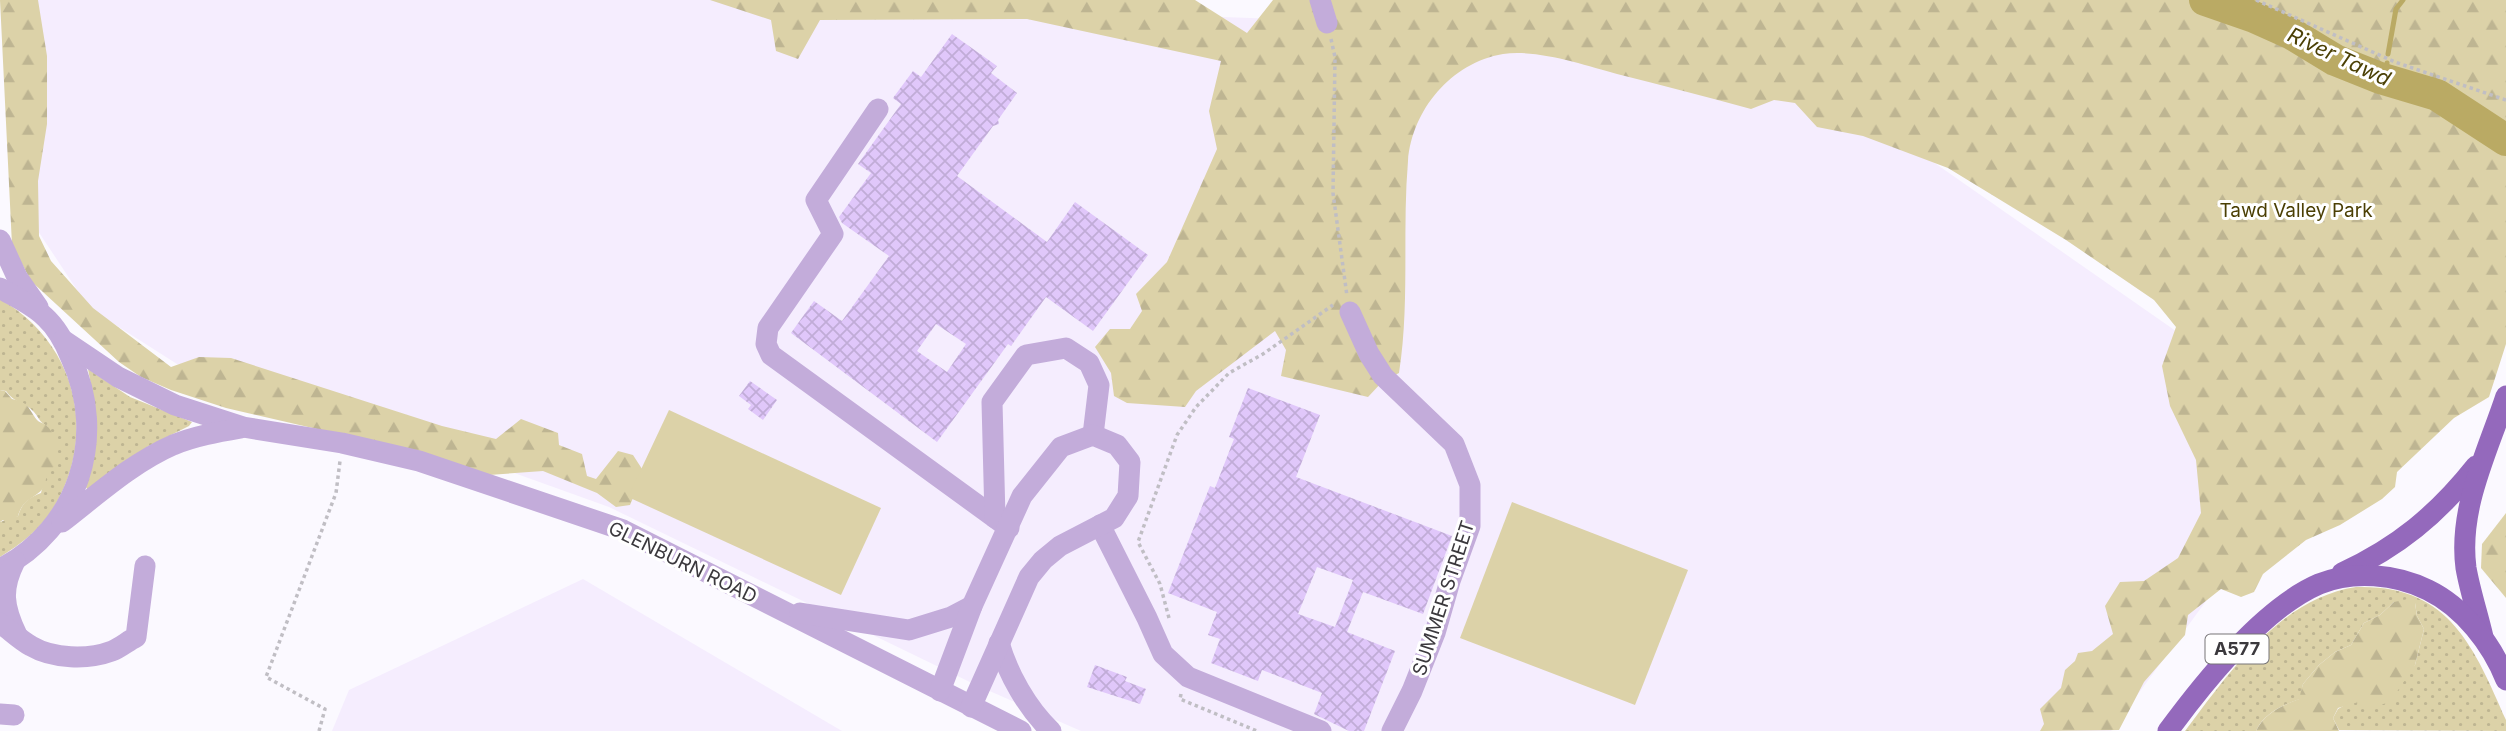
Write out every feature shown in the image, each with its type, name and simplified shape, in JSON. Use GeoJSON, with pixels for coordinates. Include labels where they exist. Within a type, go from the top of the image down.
{"type":"FeatureCollection","features":[{"type":"Feature","properties":{"kind":"main road","name":"A577"},"geometry":{"type":"LineString","coordinates":[[2484,640],[2466,569],[2465,542],[2473,487],[2506,396]]}},
{"type":"Feature","properties":{"kind":"main road","name":"A577"},"geometry":{"type":"LineString","coordinates":[[2168,731],[2194,696],[2268,619],[2297,596],[2376,557],[2410,534],[2459,487],[2483,457]]}},
{"type":"Feature","properties":{"kind":"main road","name":"A577"},"geometry":{"type":"LineString","coordinates":[[2321,583],[2345,577],[2389,577],[2414,583],[2438,594],[2459,611],[2484,640],[2506,680]]}},
{"type":"Feature","properties":{"kind":"street"},"geometry":{"type":"LineString","coordinates":[[1320,0],[1326,23]]}},
{"type":"Feature","properties":{"kind":"street"},"geometry":{"type":"LineString","coordinates":[[878,109],[816,200],[832,234],[768,328],[766,344],[771,355],[1002,523]]}},
{"type":"Feature","properties":{"kind":"street"},"geometry":{"type":"LineString","coordinates":[[0,240],[17,277],[63,340],[77,370],[85,399],[87,425],[85,457],[67,507],[50,531],[8,565],[5,601],[17,636]]}},
{"type":"Feature","properties":{"kind":"street"},"geometry":{"type":"LineString","coordinates":[[0,288],[46,317]]}},
{"type":"Feature","properties":{"kind":"street","name":"SUMMER STREET"},"geometry":{"type":"LineString","coordinates":[[1350,312],[1369,354],[1383,376],[1454,444],[1470,485],[1470,526],[1435,633],[1412,691],[1392,731]]}},
{"type":"Feature","properties":{"kind":"street","name":"GLENBURN ROAD"},"geometry":{"type":"LineString","coordinates":[[63,340],[89,359],[145,392],[175,405],[243,427],[342,443],[419,461],[623,530],[1021,731]]}},
{"type":"Feature","properties":{"kind":"street"},"geometry":{"type":"LineString","coordinates":[[1002,523],[992,402],[1026,355],[1066,348],[1089,363],[1099,385],[1093,435]]}},
{"type":"Feature","properties":{"kind":"street","name":"GLENBURN ROAD"},"geometry":{"type":"LineString","coordinates":[[50,531],[147,458],[175,444],[243,427]]}},
{"type":"Feature","properties":{"kind":"street"},"geometry":{"type":"LineString","coordinates":[[940,691],[1002,523],[1061,447],[1093,435],[1117,445],[1130,463],[1128,496],[1114,518],[1060,546],[1043,560],[1029,577],[971,707]]}},
{"type":"Feature","properties":{"kind":"street"},"geometry":{"type":"LineString","coordinates":[[1100,525],[1163,654],[1188,677],[1321,731]]}},
{"type":"Feature","properties":{"kind":"street"},"geometry":{"type":"LineString","coordinates":[[0,622],[30,646],[55,655],[89,655],[112,651],[136,637],[145,566]]}},
{"type":"Feature","properties":{"kind":"street"},"geometry":{"type":"LineString","coordinates":[[780,610],[909,630],[951,617],[972,606]]}},
{"type":"Feature","properties":{"kind":"street"},"geometry":{"type":"LineString","coordinates":[[999,643],[1005,664],[1051,731]]}},
{"type":"Feature","properties":{"kind":"path"},"geometry":{"type":"LineString","coordinates":[[2256,0],[2395,62],[2506,100]]}},
{"type":"Feature","properties":{"kind":"path"},"geometry":{"type":"LineString","coordinates":[[1326,23],[1335,57],[1333,193],[1350,312]]}},
{"type":"Feature","properties":{"kind":"path"},"geometry":{"type":"LineString","coordinates":[[1171,622],[1160,584],[1138,542],[1177,435],[1196,407],[1229,373],[1264,354],[1333,305],[1350,312]]}},
{"type":"Feature","properties":{"kind":"path"},"geometry":{"type":"LineString","coordinates":[[319,731],[325,709],[266,677],[336,494],[342,443]]}},
{"type":"Feature","properties":{"kind":"path"},"geometry":{"type":"LineString","coordinates":[[1188,677],[1180,699],[1257,731]]}},
{"type":"Feature","properties":{"kind":"shaded area"},"geometry":{"type":"Polygon","coordinates":[[[25,0],[742,0],[1424,24],[1830,90],[2183,336],[2239,556],[2111,731],[1081,731],[976,685],[609,507],[342,411],[177,364],[89,308],[38,231],[25,0]]]}},
{"type":"Feature","properties":{"kind":"shaded area"},"geometry":{"type":"Polygon","coordinates":[[[583,579],[842,731],[332,731],[349,690],[583,579]]]}},
{"type":"Feature","properties":{"kind":"green space"},"geometry":{"type":"Polygon","coordinates":[[[0,0],[38,0],[47,56],[47,124],[38,181],[39,236],[51,261],[93,308],[171,367],[199,357],[231,358],[442,426],[496,439],[521,419],[558,433],[559,445],[582,454],[587,476],[596,479],[618,451],[633,455],[644,472],[630,505],[616,507],[597,493],[543,471],[489,475],[382,444],[226,408],[171,390],[141,377],[119,362],[31,281],[12,245],[0,0]]]}},
{"type":"Feature","properties":{"kind":"green space","name":"Tawd Valley Park"},"geometry":{"type":"Polygon","coordinates":[[[710,0],[1195,0],[1247,33],[1273,0],[2506,0],[2506,344],[2489,397],[2454,418],[2397,472],[2395,487],[2382,499],[2340,525],[2306,540],[2263,574],[2254,592],[2241,597],[2221,589],[2188,615],[2185,635],[2144,682],[2119,730],[2040,731],[2044,724],[2040,709],[2061,688],[2065,670],[2075,661],[2078,653],[2092,651],[2113,634],[2105,606],[2120,582],[2144,581],[2178,558],[2201,513],[2196,460],[2170,406],[2162,366],[2176,327],[2154,300],[2066,240],[1948,168],[1863,136],[1817,127],[1795,103],[1774,100],[1751,109],[1546,56],[1517,53],[1484,59],[1451,78],[1438,92],[1426,107],[1411,142],[1406,188],[1404,320],[1399,373],[1383,381],[1368,397],[1281,376],[1286,350],[1275,331],[1196,391],[1185,407],[1127,403],[1114,396],[1111,373],[1095,347],[1110,329],[1130,329],[1142,311],[1136,294],[1167,262],[1217,149],[1209,111],[1221,61],[1027,19],[820,20],[798,59],[776,51],[771,20],[710,0]]]}},
{"type":"Feature","properties":{"kind":"green space"},"geometry":{"type":"Polygon","coordinates":[[[0,299],[26,317],[46,339],[62,364],[72,391],[76,420],[75,449],[68,478],[54,507],[30,535],[0,557],[0,522],[18,516],[26,502],[41,493],[46,473],[48,427],[30,408],[12,398],[6,391],[0,390],[0,299]]]}},
{"type":"Feature","properties":{"kind":"green space"},"geometry":{"type":"Polygon","coordinates":[[[88,369],[130,397],[192,422],[147,447],[88,490],[85,486],[91,385],[88,369]]]}},
{"type":"Feature","properties":{"kind":"green space"},"geometry":{"type":"Polygon","coordinates":[[[0,390],[25,404],[37,420],[51,430],[56,447],[53,470],[46,473],[43,488],[25,503],[18,516],[7,523],[3,520],[0,522],[0,390]]]}},
{"type":"Feature","properties":{"kind":"green space"},"geometry":{"type":"Polygon","coordinates":[[[669,410],[881,508],[841,595],[628,497],[669,410]]]}},
{"type":"Feature","properties":{"kind":"green space"},"geometry":{"type":"Polygon","coordinates":[[[1512,502],[1688,570],[1635,705],[1460,638],[1512,502]]]}},
{"type":"Feature","properties":{"kind":"green space"},"geometry":{"type":"Polygon","coordinates":[[[2506,513],[2506,598],[2481,568],[2482,544],[2506,513]]]}},
{"type":"Feature","properties":{"kind":"green space"},"geometry":{"type":"Polygon","coordinates":[[[2356,587],[2388,589],[2414,596],[2436,609],[2454,625],[2482,668],[2506,720],[2506,731],[2339,730],[2333,718],[2338,709],[2415,665],[2424,629],[2417,616],[2415,603],[2394,602],[2380,615],[2364,623],[2351,645],[2335,652],[2319,665],[2303,684],[2300,699],[2269,715],[2256,731],[2185,731],[2238,663],[2280,623],[2303,606],[2328,594],[2356,587]]]}},
{"type":"Feature","properties":{"kind":"green space"},"geometry":{"type":"Polygon","coordinates":[[[2408,599],[2415,603],[2417,616],[2424,629],[2415,665],[2390,702],[2370,708],[2362,701],[2338,708],[2333,718],[2339,731],[2256,731],[2269,715],[2299,699],[2303,684],[2319,665],[2335,652],[2351,645],[2364,623],[2380,615],[2394,602],[2408,599]]]}},
{"type":"Feature","properties":{"kind":"building"},"geometry":{"type":"Polygon","coordinates":[[[952,34],[997,66],[991,73],[1017,93],[998,120],[999,124],[993,126],[957,176],[1047,242],[1075,202],[1148,255],[1093,331],[1046,297],[1011,346],[1008,344],[937,442],[791,333],[814,301],[842,321],[889,256],[842,223],[839,217],[871,173],[858,164],[901,104],[893,98],[913,71],[921,77],[952,34]],[[936,324],[917,351],[947,372],[966,344],[936,324]]]}},
{"type":"Feature","properties":{"kind":"building"},"geometry":{"type":"Polygon","coordinates":[[[750,381],[777,400],[763,420],[748,409],[751,405],[739,396],[750,381]]]}},
{"type":"Feature","properties":{"kind":"building"},"geometry":{"type":"Polygon","coordinates":[[[1248,388],[1320,415],[1296,477],[1452,536],[1423,614],[1363,592],[1347,632],[1395,651],[1364,731],[1349,731],[1314,714],[1322,693],[1262,670],[1258,681],[1211,663],[1220,639],[1208,635],[1217,612],[1168,593],[1210,486],[1215,488],[1234,439],[1229,437],[1248,388]],[[1317,567],[1298,614],[1335,627],[1353,580],[1317,567]]]}},
{"type":"Feature","properties":{"kind":"building"},"geometry":{"type":"Polygon","coordinates":[[[1095,665],[1127,677],[1125,681],[1146,689],[1140,704],[1087,687],[1095,665]]]}},
{"type":"Feature","properties":{"kind":"waterway","name":"River Tawd"},"geometry":{"type":"LineString","coordinates":[[2205,0],[2292,34],[2335,60],[2380,78],[2437,95],[2506,140]]}},
{"type":"Feature","properties":{"kind":"waterway"},"geometry":{"type":"LineString","coordinates":[[2388,54],[2396,9],[2403,0]]}},
{"type":"Feature","properties":{"kind":"waterway"},"geometry":{"type":"LineString","coordinates":[[2384,80],[2387,63]]}}]}
